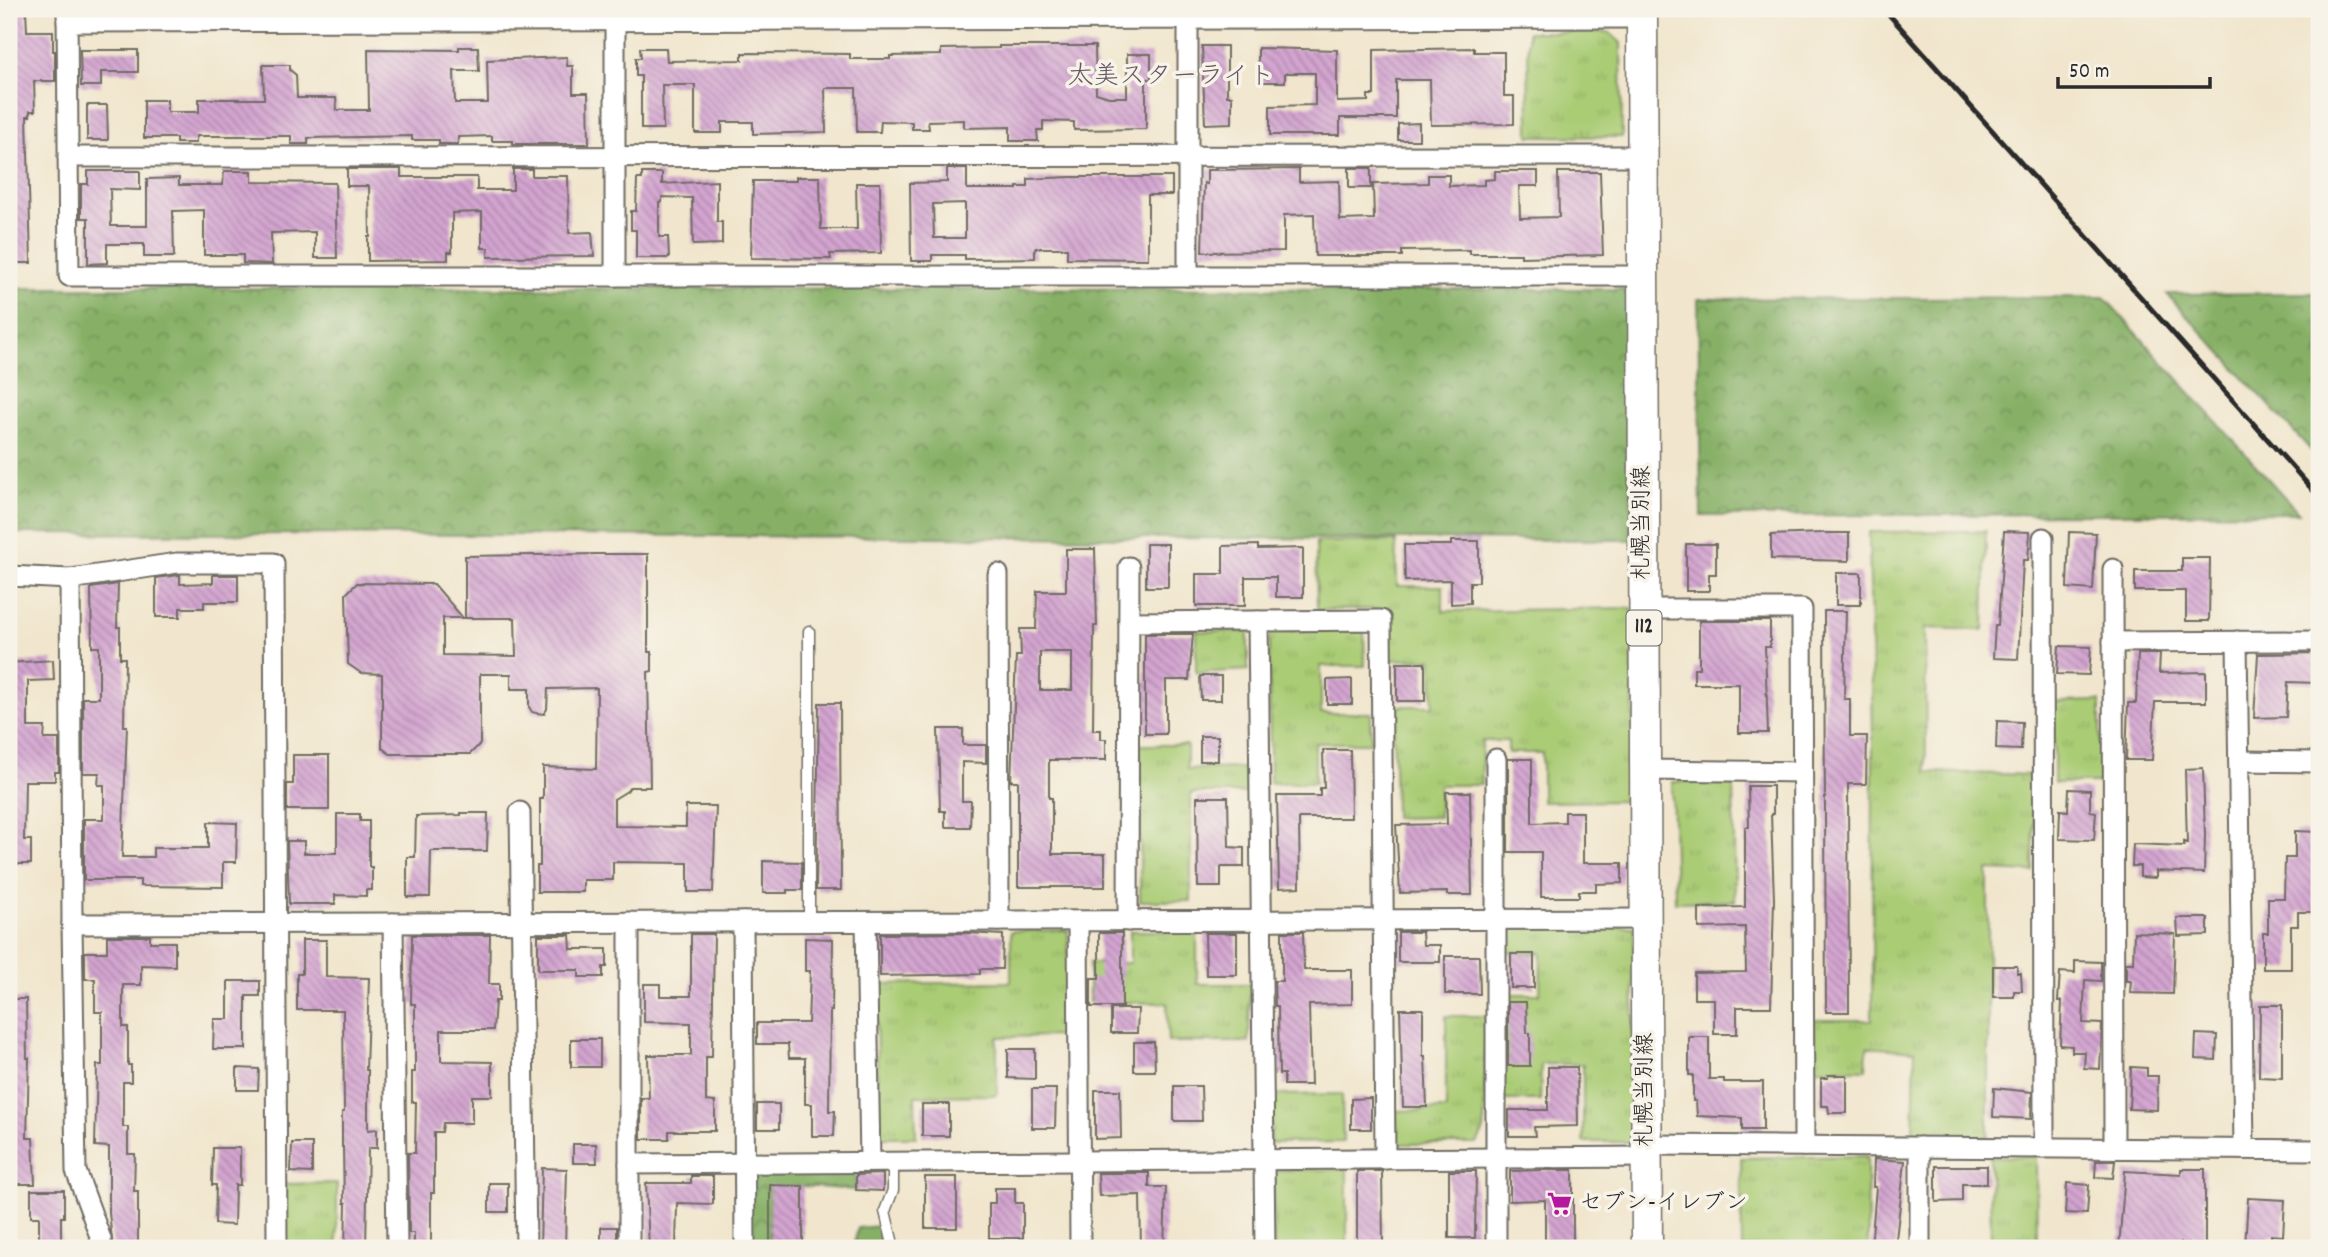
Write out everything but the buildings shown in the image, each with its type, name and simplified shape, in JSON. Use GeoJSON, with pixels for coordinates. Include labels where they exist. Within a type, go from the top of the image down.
{"type":"FeatureCollection","features":[{"type":"Feature","properties":{"kind":"main road","name":"札幌当別線"},"geometry":{"type":"LineString","coordinates":[[1641,13],[1647,1248]]}},
{"type":"Feature","properties":{"kind":"street"},"geometry":{"type":"LineString","coordinates":[[1641,13],[67,15],[69,276],[1642,276]]}},
{"type":"Feature","properties":{"kind":"street"},"geometry":{"type":"LineString","coordinates":[[1188,14],[1188,276]]}},
{"type":"Feature","properties":{"kind":"street"},"geometry":{"type":"LineString","coordinates":[[615,15],[615,276]]}},
{"type":"Feature","properties":{"kind":"street"},"geometry":{"type":"LineString","coordinates":[[68,157],[1642,156]]}},
{"type":"Feature","properties":{"kind":"street"},"geometry":{"type":"LineString","coordinates":[[2043,538],[2044,1148]]}},
{"type":"Feature","properties":{"kind":"street"},"geometry":{"type":"LineString","coordinates":[[9,576],[70,579],[177,563],[274,563],[277,1248]]}},
{"type":"Feature","properties":{"kind":"street"},"geometry":{"type":"LineString","coordinates":[[1128,921],[1129,567]]}},
{"type":"Feature","properties":{"kind":"street"},"geometry":{"type":"LineString","coordinates":[[2113,569],[2114,1148]]}},
{"type":"Feature","properties":{"kind":"street"},"geometry":{"type":"LineString","coordinates":[[998,574],[999,921]]}},
{"type":"Feature","properties":{"kind":"street"},"geometry":{"type":"LineString","coordinates":[[70,579],[76,1171],[101,1239],[101,1248]]}},
{"type":"Feature","properties":{"kind":"street"},"geometry":{"type":"LineString","coordinates":[[1644,609],[1802,609],[1804,1146]]}},
{"type":"Feature","properties":{"kind":"street"},"geometry":{"type":"LineString","coordinates":[[1129,622],[1381,620],[1385,1159]]}},
{"type":"Feature","properties":{"kind":"street"},"geometry":{"type":"LineString","coordinates":[[1258,621],[1265,1248]]}},
{"type":"Feature","properties":{"kind":"street"},"geometry":{"type":"LineString","coordinates":[[2237,641],[2244,1149]]}},
{"type":"Feature","properties":{"kind":"street"},"geometry":{"type":"LineString","coordinates":[[2113,642],[2319,641]]}},
{"type":"Feature","properties":{"kind":"street"},"geometry":{"type":"LineString","coordinates":[[1496,760],[1496,1248]]}},
{"type":"Feature","properties":{"kind":"street"},"geometry":{"type":"LineString","coordinates":[[2239,761],[2319,762]]}},
{"type":"Feature","properties":{"kind":"street"},"geometry":{"type":"LineString","coordinates":[[1645,770],[1802,772]]}},
{"type":"Feature","properties":{"kind":"street"},"geometry":{"type":"LineString","coordinates":[[520,812],[526,1248]]}},
{"type":"Feature","properties":{"kind":"street"},"geometry":{"type":"LineString","coordinates":[[72,924],[1645,919]]}},
{"type":"Feature","properties":{"kind":"street"},"geometry":{"type":"LineString","coordinates":[[1079,921],[1080,1248]]}},
{"type":"Feature","properties":{"kind":"street"},"geometry":{"type":"LineString","coordinates":[[629,922],[629,1248]]}},
{"type":"Feature","properties":{"kind":"street"},"geometry":{"type":"LineString","coordinates":[[743,922],[745,1248]]}},
{"type":"Feature","properties":{"kind":"street"},"geometry":{"type":"LineString","coordinates":[[866,922],[870,1162]]}},
{"type":"Feature","properties":{"kind":"street"},"geometry":{"type":"LineString","coordinates":[[393,923],[397,1248]]}},
{"type":"Feature","properties":{"kind":"street"},"geometry":{"type":"LineString","coordinates":[[629,1164],[1496,1158],[1804,1146],[2319,1150]]}},
{"type":"Feature","properties":{"kind":"street"},"geometry":{"type":"LineString","coordinates":[[1920,1147],[1920,1248]]}},
{"type":"Feature","properties":{"kind":"lane"},"geometry":{"type":"LineString","coordinates":[[809,631],[809,922]]}},
{"type":"Feature","properties":{"kind":"lane"},"geometry":{"type":"LineString","coordinates":[[891,1248],[892,1240],[885,1211],[893,1190],[893,1162]]}},
{"type":"Feature","properties":{"kind":"green space"},"geometry":{"type":"Polygon","coordinates":[[[1528,32],[1609,32],[1621,43],[1622,137],[1529,136],[1528,32]]]}},
{"type":"Feature","properties":{"kind":"green space"},"geometry":{"type":"Polygon","coordinates":[[[16,288],[1633,289],[1631,540],[11,533],[16,288]]]}},
{"type":"Feature","properties":{"kind":"green space"},"geometry":{"type":"Polygon","coordinates":[[[2319,293],[2319,459],[2167,294],[2319,293]]]}},
{"type":"Feature","properties":{"kind":"green space"},"geometry":{"type":"Polygon","coordinates":[[[2104,297],[2299,513],[1701,516],[1698,299],[2104,297]]]}},
{"type":"Feature","properties":{"kind":"green space"},"geometry":{"type":"Polygon","coordinates":[[[1986,531],[1984,630],[1925,628],[1926,772],[2035,775],[2033,872],[1988,870],[1988,1137],[1913,1136],[1915,1051],[1867,1047],[1866,1069],[1813,1068],[1814,1020],[1872,1020],[1873,737],[1869,532],[1986,531]]]}},
{"type":"Feature","properties":{"kind":"green space"},"geometry":{"type":"Polygon","coordinates":[[[1396,541],[1397,586],[1443,586],[1443,611],[1632,608],[1634,801],[1542,802],[1542,753],[1508,753],[1508,741],[1482,741],[1482,785],[1439,785],[1439,817],[1395,818],[1393,706],[1433,706],[1432,659],[1388,660],[1387,609],[1317,610],[1316,542],[1396,541]]]}},
{"type":"Feature","properties":{"kind":"green space"},"geometry":{"type":"Polygon","coordinates":[[[1196,631],[1248,632],[1248,670],[1196,673],[1196,631]]]}},
{"type":"Feature","properties":{"kind":"green space"},"geometry":{"type":"Polygon","coordinates":[[[1269,631],[1364,631],[1365,666],[1321,666],[1321,713],[1371,713],[1371,743],[1315,743],[1315,783],[1270,783],[1269,631]]]}},
{"type":"Feature","properties":{"kind":"green space"},"geometry":{"type":"Polygon","coordinates":[[[2100,701],[2100,783],[2054,783],[2054,702],[2100,701]]]}},
{"type":"Feature","properties":{"kind":"green space"},"geometry":{"type":"Polygon","coordinates":[[[1140,745],[1187,745],[1187,769],[1247,768],[1247,793],[1191,793],[1191,901],[1140,901],[1140,745]]]}},
{"type":"Feature","properties":{"kind":"green space"},"geometry":{"type":"Polygon","coordinates":[[[1733,780],[1735,901],[1675,902],[1672,782],[1733,780]]]}},
{"type":"Feature","properties":{"kind":"green space"},"geometry":{"type":"Polygon","coordinates":[[[1503,926],[1634,927],[1633,1142],[1583,1142],[1583,1064],[1541,1064],[1540,1100],[1502,1100],[1503,994],[1540,994],[1541,953],[1503,952],[1503,926]]]}},
{"type":"Feature","properties":{"kind":"green space"},"geometry":{"type":"Polygon","coordinates":[[[1068,930],[1069,1036],[997,1037],[997,1095],[915,1096],[916,1137],[878,1137],[876,984],[1011,982],[1011,931],[1068,930]]]}},
{"type":"Feature","properties":{"kind":"green space"},"geometry":{"type":"Polygon","coordinates":[[[1130,931],[1197,931],[1197,984],[1250,984],[1249,1042],[1168,1042],[1167,1003],[1089,1002],[1089,963],[1130,963],[1130,931]]]}},
{"type":"Feature","properties":{"kind":"green space"},"geometry":{"type":"Polygon","coordinates":[[[1446,1016],[1486,1016],[1484,1130],[1477,1144],[1396,1144],[1396,1111],[1446,1109],[1446,1016]]]}},
{"type":"Feature","properties":{"kind":"green space"},"geometry":{"type":"Polygon","coordinates":[[[1342,1094],[1343,1142],[1271,1143],[1270,1095],[1342,1094]]]}},
{"type":"Feature","properties":{"kind":"green space"},"geometry":{"type":"Polygon","coordinates":[[[1867,1156],[1868,1248],[1742,1248],[1741,1158],[1867,1156]]]}},
{"type":"Feature","properties":{"kind":"green space"},"geometry":{"type":"Polygon","coordinates":[[[2036,1156],[2037,1248],[1991,1248],[1990,1157],[2036,1156]]]}},
{"type":"Feature","properties":{"kind":"green space"},"geometry":{"type":"Polygon","coordinates":[[[756,1169],[856,1172],[856,1190],[771,1186],[770,1248],[750,1248],[749,1181],[756,1169]]]}},
{"type":"Feature","properties":{"kind":"green space"},"geometry":{"type":"Polygon","coordinates":[[[1347,1169],[1347,1248],[1274,1248],[1273,1170],[1347,1169]]]}},
{"type":"Feature","properties":{"kind":"green space"},"geometry":{"type":"Polygon","coordinates":[[[337,1183],[337,1248],[284,1248],[284,1184],[337,1183]]]}},
{"type":"Feature","properties":{"kind":"green space"},"geometry":{"type":"Polygon","coordinates":[[[879,1226],[883,1248],[853,1248],[858,1228],[879,1226]]]}},
{"type":"Feature","properties":{"kind":"railway"},"geometry":{"type":"LineString","coordinates":[[1884,9],[2319,497]]}},
{"type":"Feature","properties":{"kind":"place","name":"セブン-イレブン"},"geometry":{"type":"Point","coordinates":[1559,1204]}},
{"type":"Feature","properties":{"kind":"district","name":"太美スターライト"},"geometry":{"type":"Point","coordinates":[1171,77]}}]}
